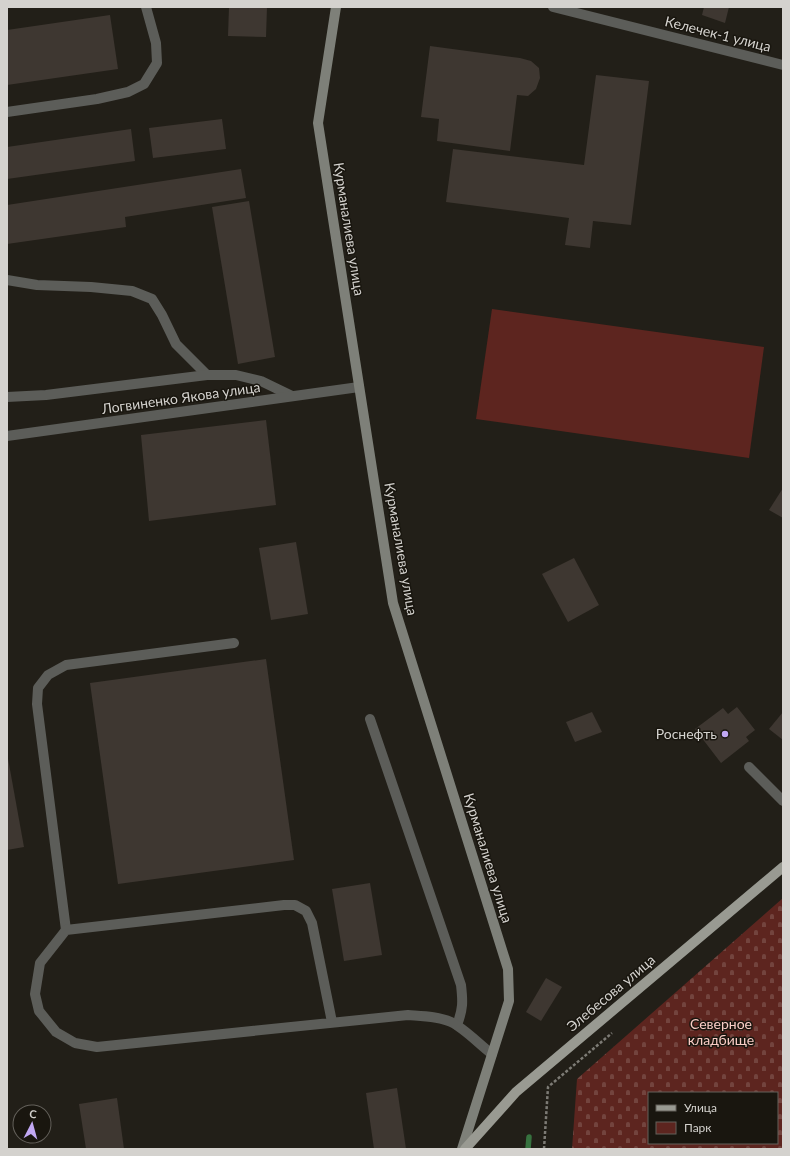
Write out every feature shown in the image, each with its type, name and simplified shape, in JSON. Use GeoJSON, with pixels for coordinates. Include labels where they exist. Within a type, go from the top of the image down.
{"type":"FeatureCollection","features":[{"type":"Feature","properties":{"kind":"main road","name":"Элебесова улица"},"geometry":{"type":"LineString","coordinates":[[465,1149],[516,1092],[783,867]]}},
{"type":"Feature","properties":{"kind":"street"},"geometry":{"type":"LineString","coordinates":[[7,112],[97,99],[128,92],[144,84],[157,64],[156,43],[146,7]]}},
{"type":"Feature","properties":{"kind":"street","name":"Курманалиева улица"},"geometry":{"type":"LineString","coordinates":[[336,7],[318,123],[393,603],[508,969],[509,1001],[462,1149]]}},
{"type":"Feature","properties":{"kind":"street","name":"Келечек-1 улица"},"geometry":{"type":"LineString","coordinates":[[553,7],[783,65]]}},
{"type":"Feature","properties":{"kind":"street"},"geometry":{"type":"LineString","coordinates":[[7,280],[37,285],[91,287],[132,291],[152,299],[162,314],[176,344],[207,374]]}},
{"type":"Feature","properties":{"kind":"street"},"geometry":{"type":"LineString","coordinates":[[7,397],[46,395],[207,374],[236,375],[261,381],[292,396]]}},
{"type":"Feature","properties":{"kind":"street","name":"Логвиненко Якова улица"},"geometry":{"type":"LineString","coordinates":[[7,436],[360,387]]}},
{"type":"Feature","properties":{"kind":"street"},"geometry":{"type":"LineString","coordinates":[[66,930],[37,704],[38,688],[48,675],[66,666],[234,643]]}},
{"type":"Feature","properties":{"kind":"street"},"geometry":{"type":"LineString","coordinates":[[370,720],[460,985],[462,1010],[457,1025]]}},
{"type":"Feature","properties":{"kind":"street"},"geometry":{"type":"LineString","coordinates":[[749,767],[783,801]]}},
{"type":"Feature","properties":{"kind":"street"},"geometry":{"type":"LineString","coordinates":[[332,1022],[312,923],[306,911],[295,905],[66,930],[40,963],[35,994],[39,1011],[56,1032],[75,1043],[97,1047],[408,1015],[427,1016],[449,1021],[457,1025],[492,1054]]}},
{"type":"Feature","properties":{"kind":"path"},"geometry":{"type":"LineString","coordinates":[[544,1149],[548,1087],[614,1030]]}},
{"type":"Feature","properties":{"kind":"green space"},"geometry":{"type":"Polygon","coordinates":[[[492,309],[764,347],[749,458],[476,419],[492,309]]]}},
{"type":"Feature","properties":{"kind":"green space","name":"Северное кладбище"},"geometry":{"type":"Polygon","coordinates":[[[783,898],[783,1149],[572,1149],[577,1079],[783,898]]]}},
{"type":"Feature","properties":{"kind":"building"},"geometry":{"type":"Polygon","coordinates":[[[229,7],[267,7],[266,37],[228,36],[229,7]]]}},
{"type":"Feature","properties":{"kind":"building"},"geometry":{"type":"Polygon","coordinates":[[[704,7],[729,7],[725,23],[702,15],[704,7]]]}},
{"type":"Feature","properties":{"kind":"building"},"geometry":{"type":"Polygon","coordinates":[[[110,15],[118,69],[7,85],[7,30],[110,15]]]}},
{"type":"Feature","properties":{"kind":"building"},"geometry":{"type":"Polygon","coordinates":[[[430,46],[520,58],[531,61],[539,68],[540,78],[536,89],[528,96],[517,95],[510,151],[437,141],[439,119],[421,117],[430,46]]]}},
{"type":"Feature","properties":{"kind":"building"},"geometry":{"type":"Polygon","coordinates":[[[596,75],[649,81],[631,225],[593,221],[590,248],[565,245],[569,218],[446,202],[453,149],[584,165],[596,75]]]}},
{"type":"Feature","properties":{"kind":"building"},"geometry":{"type":"Polygon","coordinates":[[[222,119],[226,149],[153,158],[149,128],[222,119]]]}},
{"type":"Feature","properties":{"kind":"building"},"geometry":{"type":"Polygon","coordinates":[[[131,129],[135,161],[7,179],[7,147],[131,129]]]}},
{"type":"Feature","properties":{"kind":"building"},"geometry":{"type":"Polygon","coordinates":[[[241,169],[246,198],[125,217],[126,227],[7,244],[7,205],[241,169]]]}},
{"type":"Feature","properties":{"kind":"building"},"geometry":{"type":"Polygon","coordinates":[[[249,201],[275,357],[238,364],[212,207],[249,201]]]}},
{"type":"Feature","properties":{"kind":"building"},"geometry":{"type":"Polygon","coordinates":[[[266,420],[276,505],[149,521],[141,435],[266,420]]]}},
{"type":"Feature","properties":{"kind":"building"},"geometry":{"type":"Polygon","coordinates":[[[783,488],[783,518],[769,510],[783,488]]]}},
{"type":"Feature","properties":{"kind":"building"},"geometry":{"type":"Polygon","coordinates":[[[296,542],[308,614],[271,620],[259,548],[296,542]]]}},
{"type":"Feature","properties":{"kind":"building"},"geometry":{"type":"Polygon","coordinates":[[[574,558],[599,605],[568,622],[542,574],[574,558]]]}},
{"type":"Feature","properties":{"kind":"building"},"geometry":{"type":"Polygon","coordinates":[[[266,659],[294,860],[118,884],[90,683],[266,659]]]}},
{"type":"Feature","properties":{"kind":"building","name":"Роснефть"},"geometry":{"type":"Polygon","coordinates":[[[737,707],[755,730],[746,737],[749,741],[721,763],[695,729],[723,708],[728,714],[737,707]]]}},
{"type":"Feature","properties":{"kind":"building"},"geometry":{"type":"Polygon","coordinates":[[[592,712],[602,732],[575,742],[566,722],[592,712]]]}},
{"type":"Feature","properties":{"kind":"building"},"geometry":{"type":"Polygon","coordinates":[[[783,712],[783,740],[769,729],[783,712]]]}},
{"type":"Feature","properties":{"kind":"building"},"geometry":{"type":"Polygon","coordinates":[[[7,753],[24,847],[7,850],[7,753]]]}},
{"type":"Feature","properties":{"kind":"building"},"geometry":{"type":"Polygon","coordinates":[[[370,883],[382,955],[344,961],[332,889],[370,883]]]}},
{"type":"Feature","properties":{"kind":"building"},"geometry":{"type":"Polygon","coordinates":[[[546,978],[562,987],[541,1021],[526,1012],[546,978]]]}},
{"type":"Feature","properties":{"kind":"building"},"geometry":{"type":"Polygon","coordinates":[[[397,1088],[406,1149],[374,1149],[366,1093],[397,1088]]]}},
{"type":"Feature","properties":{"kind":"building"},"geometry":{"type":"Polygon","coordinates":[[[117,1098],[124,1149],[86,1149],[79,1104],[117,1098]]]}},
{"type":"Feature","properties":{"kind":"waterway"},"geometry":{"type":"LineString","coordinates":[[528,1149],[529,1137]]}},
{"type":"Feature","properties":{"kind":"place","name":"Роснефть"},"geometry":{"type":"Point","coordinates":[725,734]}}]}
